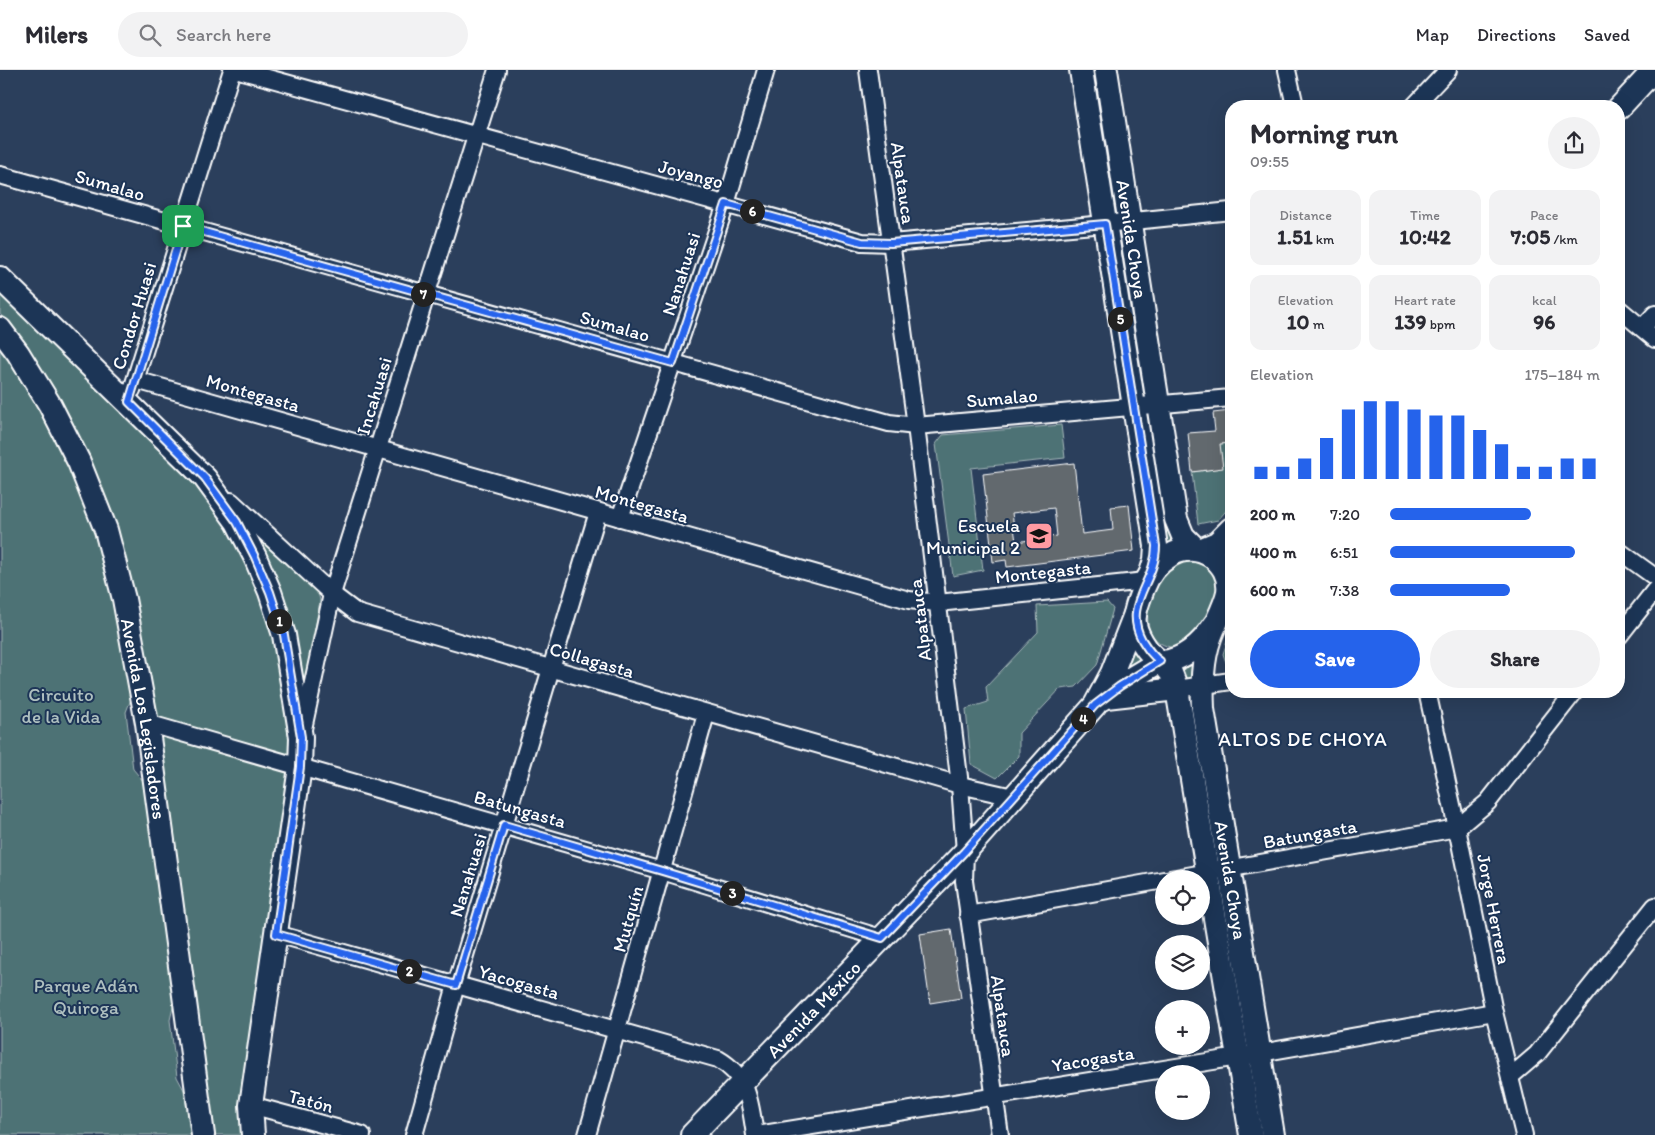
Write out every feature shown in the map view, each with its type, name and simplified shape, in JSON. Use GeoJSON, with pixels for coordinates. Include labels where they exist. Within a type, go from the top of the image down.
{"type":"FeatureCollection","features":[{"type":"Feature","properties":{"kind":"main road","name":"Avenida Choya"},"geometry":{"type":"LineString","coordinates":[[1081,70],[1156,546],[1155,560],[1148,577]]}},
{"type":"Feature","properties":{"kind":"main road","name":"Avenida Choya"},"geometry":{"type":"LineString","coordinates":[[1106,70],[1176,519],[1182,536],[1198,549]]}},
{"type":"Feature","properties":{"kind":"main road"},"geometry":{"type":"LineString","coordinates":[[1625,101],[1654,70]]}},
{"type":"Feature","properties":{"kind":"main road"},"geometry":{"type":"LineString","coordinates":[[0,278],[205,478],[237,522],[255,557],[270,592],[284,635],[301,737],[300,767],[250,1106],[253,1135]]}},
{"type":"Feature","properties":{"kind":"main road","name":"Avenida Los Legisladores"},"geometry":{"type":"LineString","coordinates":[[0,329],[18,353],[50,405],[79,462],[106,530],[124,599],[147,723],[203,1135]]}},
{"type":"Feature","properties":{"kind":"main road"},"geometry":{"type":"LineString","coordinates":[[1225,535],[1217,543],[1198,549],[1183,549],[1175,553],[1161,563],[1148,577],[1135,614],[1139,635],[1150,651],[1161,661],[1177,658],[1203,640],[1215,624],[1225,598]]}},
{"type":"Feature","properties":{"kind":"main road"},"geometry":{"type":"LineString","coordinates":[[1198,549],[1209,554],[1221,567],[1225,575]]}},
{"type":"Feature","properties":{"kind":"main road","name":"Avenida México"},"geometry":{"type":"LineString","coordinates":[[1100,701],[1135,614]]}},
{"type":"Feature","properties":{"kind":"main road","name":"Avenida Choya"},"geometry":{"type":"LineString","coordinates":[[1215,624],[1207,649],[1202,685],[1203,709],[1273,1135]]}},
{"type":"Feature","properties":{"kind":"main road","name":"Avenida Choya"},"geometry":{"type":"LineString","coordinates":[[1161,661],[1171,673],[1177,689],[1207,870]]}},
{"type":"Feature","properties":{"kind":"main road","name":"Avenida México"},"geometry":{"type":"LineString","coordinates":[[692,1135],[964,852],[1100,701],[1120,686],[1161,661]]}},
{"type":"Feature","properties":{"kind":"main road"},"geometry":{"type":"LineString","coordinates":[[1100,701],[1177,689]]}},
{"type":"Feature","properties":{"kind":"main road","name":"Avenida Choya"},"geometry":{"type":"LineString","coordinates":[[1210,890],[1251,1135]]}},
{"type":"Feature","properties":{"kind":"street","name":"Condor Huasi"},"geometry":{"type":"LineString","coordinates":[[129,402],[232,70]]}},
{"type":"Feature","properties":{"kind":"street","name":"Joyango"},"geometry":{"type":"LineString","coordinates":[[239,70],[862,242],[891,243],[1225,212]]}},
{"type":"Feature","properties":{"kind":"street","name":"Incahuasi"},"geometry":{"type":"LineString","coordinates":[[301,737],[332,594],[497,70]]}},
{"type":"Feature","properties":{"kind":"street","name":"Nanahuasi"},"geometry":{"type":"LineString","coordinates":[[620,518],[726,204],[766,70]]}},
{"type":"Feature","properties":{"kind":"street","name":"Alpatauca"},"geometry":{"type":"LineString","coordinates":[[868,70],[916,426],[960,786],[964,881],[968,916],[1000,1135]]}},
{"type":"Feature","properties":{"kind":"street"},"geometry":{"type":"LineString","coordinates":[[1287,70],[1294,100]]}},
{"type":"Feature","properties":{"kind":"street"},"geometry":{"type":"LineString","coordinates":[[1420,100],[1448,70]]}},
{"type":"Feature","properties":{"kind":"street","name":"Sumalao"},"geometry":{"type":"LineString","coordinates":[[0,175],[889,424],[916,426],[1225,398]]}},
{"type":"Feature","properties":{"kind":"street"},"geometry":{"type":"LineString","coordinates":[[1625,314],[1655,339]]}},
{"type":"Feature","properties":{"kind":"street"},"geometry":{"type":"LineString","coordinates":[[1642,328],[1655,314]]}},
{"type":"Feature","properties":{"kind":"street","name":"Montegasta"},"geometry":{"type":"LineString","coordinates":[[136,380],[909,600],[938,603],[1148,577]]}},
{"type":"Feature","properties":{"kind":"street","name":"Collagasta"},"geometry":{"type":"LineString","coordinates":[[205,478],[332,594],[357,614],[960,786],[1013,798]]}},
{"type":"Feature","properties":{"kind":"street","name":"Nanahuasi"},"geometry":{"type":"LineString","coordinates":[[414,1135],[456,985],[598,512]]}},
{"type":"Feature","properties":{"kind":"street"},"geometry":{"type":"LineString","coordinates":[[1625,555],[1655,577]]}},
{"type":"Feature","properties":{"kind":"street"},"geometry":{"type":"LineString","coordinates":[[1625,628],[1655,590]]}},
{"type":"Feature","properties":{"kind":"street"},"geometry":{"type":"LineString","coordinates":[[1177,689],[1225,682]]}},
{"type":"Feature","properties":{"kind":"street","name":"Jorge Herrera"},"geometry":{"type":"LineString","coordinates":[[1429,698],[1494,1012],[1524,1135]]}},
{"type":"Feature","properties":{"kind":"street"},"geometry":{"type":"LineString","coordinates":[[1457,828],[1488,802],[1570,698]]}},
{"type":"Feature","properties":{"kind":"street","name":"Mutquín"},"geometry":{"type":"LineString","coordinates":[[587,1135],[706,714]]}},
{"type":"Feature","properties":{"kind":"street","name":"Batungasta"},"geometry":{"type":"LineString","coordinates":[[147,723],[662,871],[882,938]]}},
{"type":"Feature","properties":{"kind":"street","name":"Batungasta"},"geometry":{"type":"LineString","coordinates":[[1210,872],[1457,828]]}},
{"type":"Feature","properties":{"kind":"street"},"geometry":{"type":"LineString","coordinates":[[968,916],[1155,882]]}},
{"type":"Feature","properties":{"kind":"street"},"geometry":{"type":"LineString","coordinates":[[1510,1077],[1537,1054],[1655,906]]}},
{"type":"Feature","properties":{"kind":"street","name":"Yacogasta"},"geometry":{"type":"LineString","coordinates":[[276,934],[718,1059],[726,1064],[744,1082]]}},
{"type":"Feature","properties":{"kind":"street","name":"Yacogasta"},"geometry":{"type":"LineString","coordinates":[[756,1135],[1238,1057],[1494,1012]]}},
{"type":"Feature","properties":{"kind":"street"},"geometry":{"type":"LineString","coordinates":[[744,1082],[756,1135]]}},
{"type":"Feature","properties":{"kind":"street","name":"Tatón"},"geometry":{"type":"LineString","coordinates":[[250,1106],[362,1135]]}},
{"type":"Feature","properties":{"kind":"green space"},"geometry":{"type":"Polygon","coordinates":[[[0,290],[196,484],[247,559],[274,634],[290,735],[289,778],[244,1135],[211,1135],[133,597],[25,347],[0,314],[0,290]]]}},
{"type":"Feature","properties":{"kind":"green space","name":"Parque Adán Quiroga"},"geometry":{"type":"Polygon","coordinates":[[[0,346],[42,412],[69,463],[87,507],[110,586],[133,694],[126,712],[133,769],[144,782],[174,1003],[170,1020],[177,1077],[184,1090],[191,1135],[0,1135],[0,346]]]}},
{"type":"Feature","properties":{"kind":"green space"},"geometry":{"type":"Polygon","coordinates":[[[1061,425],[1065,458],[971,468],[983,570],[953,576],[936,444],[943,435],[1061,425]]]}},
{"type":"Feature","properties":{"kind":"green space"},"geometry":{"type":"Polygon","coordinates":[[[1155,429],[1175,541],[1163,548],[1147,431],[1155,429]]]}},
{"type":"Feature","properties":{"kind":"green space"},"geometry":{"type":"Polygon","coordinates":[[[1220,444],[1225,444],[1225,512],[1218,520],[1198,524],[1192,472],[1222,468],[1220,444]]]}},
{"type":"Feature","properties":{"kind":"green space"},"geometry":{"type":"Polygon","coordinates":[[[253,532],[318,593],[320,600],[304,694],[253,532]]]}},
{"type":"Feature","properties":{"kind":"green space"},"geometry":{"type":"Polygon","coordinates":[[[1180,559],[1205,560],[1219,583],[1213,617],[1177,648],[1160,643],[1154,638],[1148,624],[1148,608],[1155,582],[1161,574],[1180,559]]]}},
{"type":"Feature","properties":{"kind":"green space"},"geometry":{"type":"Polygon","coordinates":[[[1107,602],[1113,609],[1097,665],[1076,687],[1060,689],[1019,733],[1019,756],[997,778],[971,764],[966,709],[988,702],[986,687],[1038,632],[1037,606],[1107,602]]]}},
{"type":"Feature","properties":{"kind":"green space"},"geometry":{"type":"Polygon","coordinates":[[[1132,635],[1147,661],[1117,680],[1132,635]]]}},
{"type":"Feature","properties":{"kind":"green space"},"geometry":{"type":"Polygon","coordinates":[[[1198,655],[1196,677],[1181,679],[1180,664],[1198,655]]]}},
{"type":"Feature","properties":{"kind":"building"},"geometry":{"type":"Polygon","coordinates":[[[1225,412],[1225,444],[1220,444],[1223,468],[1192,472],[1188,433],[1215,431],[1213,413],[1225,412]]]}},
{"type":"Feature","properties":{"kind":"building"},"geometry":{"type":"Polygon","coordinates":[[[1074,463],[1082,534],[1113,530],[1111,507],[1129,505],[1134,551],[1007,567],[1006,560],[993,562],[983,474],[1074,463]],[[1054,508],[1012,513],[1016,542],[1057,536],[1054,508]]]}},
{"type":"Feature","properties":{"kind":"building"},"geometry":{"type":"Polygon","coordinates":[[[951,929],[961,998],[930,1003],[920,934],[951,929]]]}},
{"type":"Feature","properties":{"kind":"place","name":"Escuela Municipal 2"},"geometry":{"type":"Point","coordinates":[1039,536]}},
{"type":"Feature","properties":{"kind":"district","name":"ALTOS DE CHOYA"},"geometry":{"type":"Point","coordinates":[1303,739]}},
{"type":"Feature","properties":{"kind":"route"},"geometry":{"type":"LineString","coordinates":[[726,204],[862,242],[891,243],[1105,224],[1156,546],[1155,560],[1140,598],[1135,614],[1135,622],[1139,635],[1146,646],[1160,661],[1133,677],[1095,705],[964,852],[882,938],[504,825],[456,985],[276,934],[300,767],[301,737],[284,635],[270,592],[237,522],[205,478],[129,402],[183,226],[673,363],[726,204]]}},
{"type":"Feature","properties":{"kind":"park label","name":"Circuito de la Vida"},"geometry":{"type":"Point","coordinates":[61,705]}}]}
